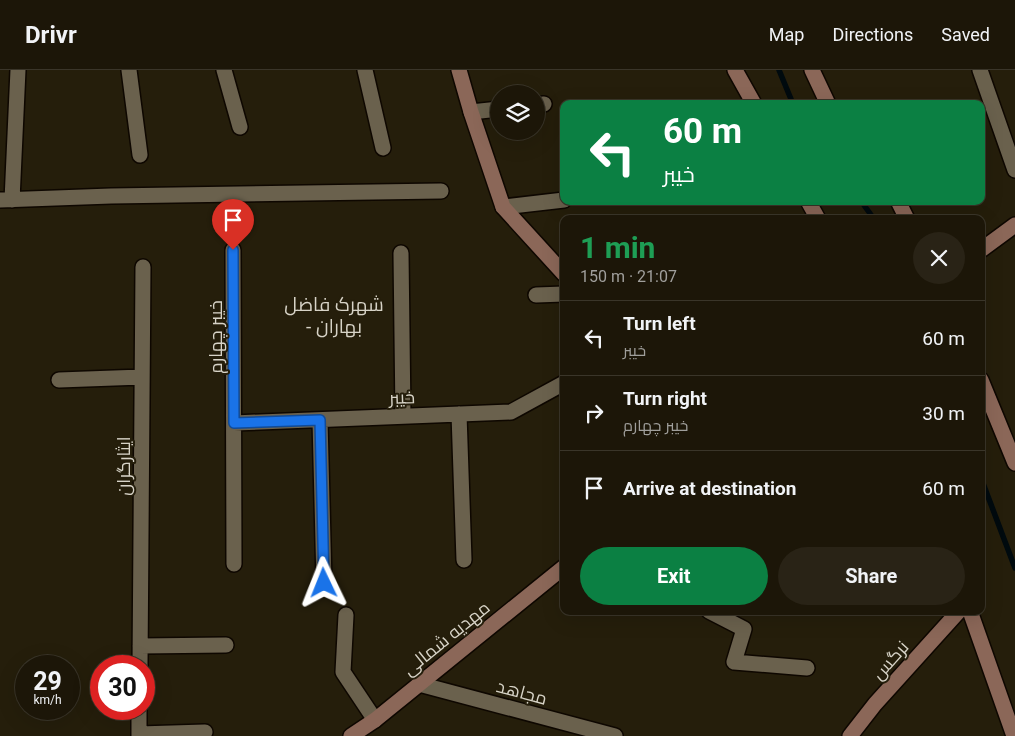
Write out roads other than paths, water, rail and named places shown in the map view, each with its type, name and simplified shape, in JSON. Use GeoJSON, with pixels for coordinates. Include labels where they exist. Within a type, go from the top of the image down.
{"type":"FeatureCollection","features":[{"type":"Feature","properties":{"kind":"street"},"geometry":{"type":"LineString","coordinates":[[18,70],[6,200],[111,196],[441,191]]}},
{"type":"Feature","properties":{"kind":"street"},"geometry":{"type":"LineString","coordinates":[[129,70],[140,155]]}},
{"type":"Feature","properties":{"kind":"street"},"geometry":{"type":"LineString","coordinates":[[224,70],[240,127]]}},
{"type":"Feature","properties":{"kind":"street"},"geometry":{"type":"LineString","coordinates":[[365,70],[383,148]]}},
{"type":"Feature","properties":{"kind":"street"},"geometry":{"type":"LineString","coordinates":[[459,70],[503,207],[560,270]]}},
{"type":"Feature","properties":{"kind":"street"},"geometry":{"type":"LineString","coordinates":[[735,70],[752,100]]}},
{"type":"Feature","properties":{"kind":"street"},"geometry":{"type":"LineString","coordinates":[[812,70],[826,100]]}},
{"type":"Feature","properties":{"kind":"street"},"geometry":{"type":"LineString","coordinates":[[980,70],[1015,170]]}},
{"type":"Feature","properties":{"kind":"street"},"geometry":{"type":"LineString","coordinates":[[471,112],[490,110]]}},
{"type":"Feature","properties":{"kind":"street"},"geometry":{"type":"LineString","coordinates":[[503,207],[560,200]]}},
{"type":"Feature","properties":{"kind":"street"},"geometry":{"type":"LineString","coordinates":[[985,247],[1015,225]]}},
{"type":"Feature","properties":{"kind":"street","name":"خیبر چهارم"},"geometry":{"type":"LineString","coordinates":[[233,250],[234,564]]}},
{"type":"Feature","properties":{"kind":"street"},"geometry":{"type":"LineString","coordinates":[[401,253],[403,416]]}},
{"type":"Feature","properties":{"kind":"street","name":"ایثارگران"},"geometry":{"type":"LineString","coordinates":[[140,655],[143,267]]}},
{"type":"Feature","properties":{"kind":"street"},"geometry":{"type":"LineString","coordinates":[[536,295],[560,294]]}},
{"type":"Feature","properties":{"kind":"street"},"geometry":{"type":"LineString","coordinates":[[59,380],[142,377]]}},
{"type":"Feature","properties":{"kind":"street","name":"خیبر"},"geometry":{"type":"LineString","coordinates":[[234,423],[510,412],[560,385]]}},
{"type":"Feature","properties":{"kind":"street"},"geometry":{"type":"LineString","coordinates":[[985,390],[1015,463]]}},
{"type":"Feature","properties":{"kind":"street"},"geometry":{"type":"LineString","coordinates":[[459,414],[464,560]]}},
{"type":"Feature","properties":{"kind":"street"},"geometry":{"type":"LineString","coordinates":[[320,420],[324,583]]}},
{"type":"Feature","properties":{"kind":"street","name":"مهدیه شمالی"},"geometry":{"type":"LineString","coordinates":[[351,736],[375,720],[560,570]]}},
{"type":"Feature","properties":{"kind":"street"},"geometry":{"type":"LineString","coordinates":[[346,615],[343,672],[375,720]]}},
{"type":"Feature","properties":{"kind":"street"},"geometry":{"type":"LineString","coordinates":[[717,615],[744,629],[734,662],[806,668]]}},
{"type":"Feature","properties":{"kind":"street","name":"نرگس"},"geometry":{"type":"LineString","coordinates":[[850,736],[875,704],[955,615]]}},
{"type":"Feature","properties":{"kind":"street"},"geometry":{"type":"LineString","coordinates":[[971,615],[1014,736]]}},
{"type":"Feature","properties":{"kind":"street"},"geometry":{"type":"LineString","coordinates":[[140,646],[226,645]]}},
{"type":"Feature","properties":{"kind":"street","name":"مجاهد"},"geometry":{"type":"LineString","coordinates":[[419,684],[615,736]]}},
{"type":"Feature","properties":{"kind":"street"},"geometry":{"type":"LineString","coordinates":[[139,720],[139,735],[205,732]]}},
{"type":"Feature","properties":{"kind":"waterway"},"geometry":{"type":"LineString","coordinates":[[779,70],[791,100]]}},
{"type":"Feature","properties":{"kind":"waterway"},"geometry":{"type":"LineString","coordinates":[[864,205],[871,215]]}},
{"type":"Feature","properties":{"kind":"waterway"},"geometry":{"type":"LineString","coordinates":[[985,489],[1015,568]]}},
{"type":"Feature","properties":{"kind":"district","name":"شهرک فاضل - بهاران"},"geometry":{"type":"Point","coordinates":[334,315]}}]}
